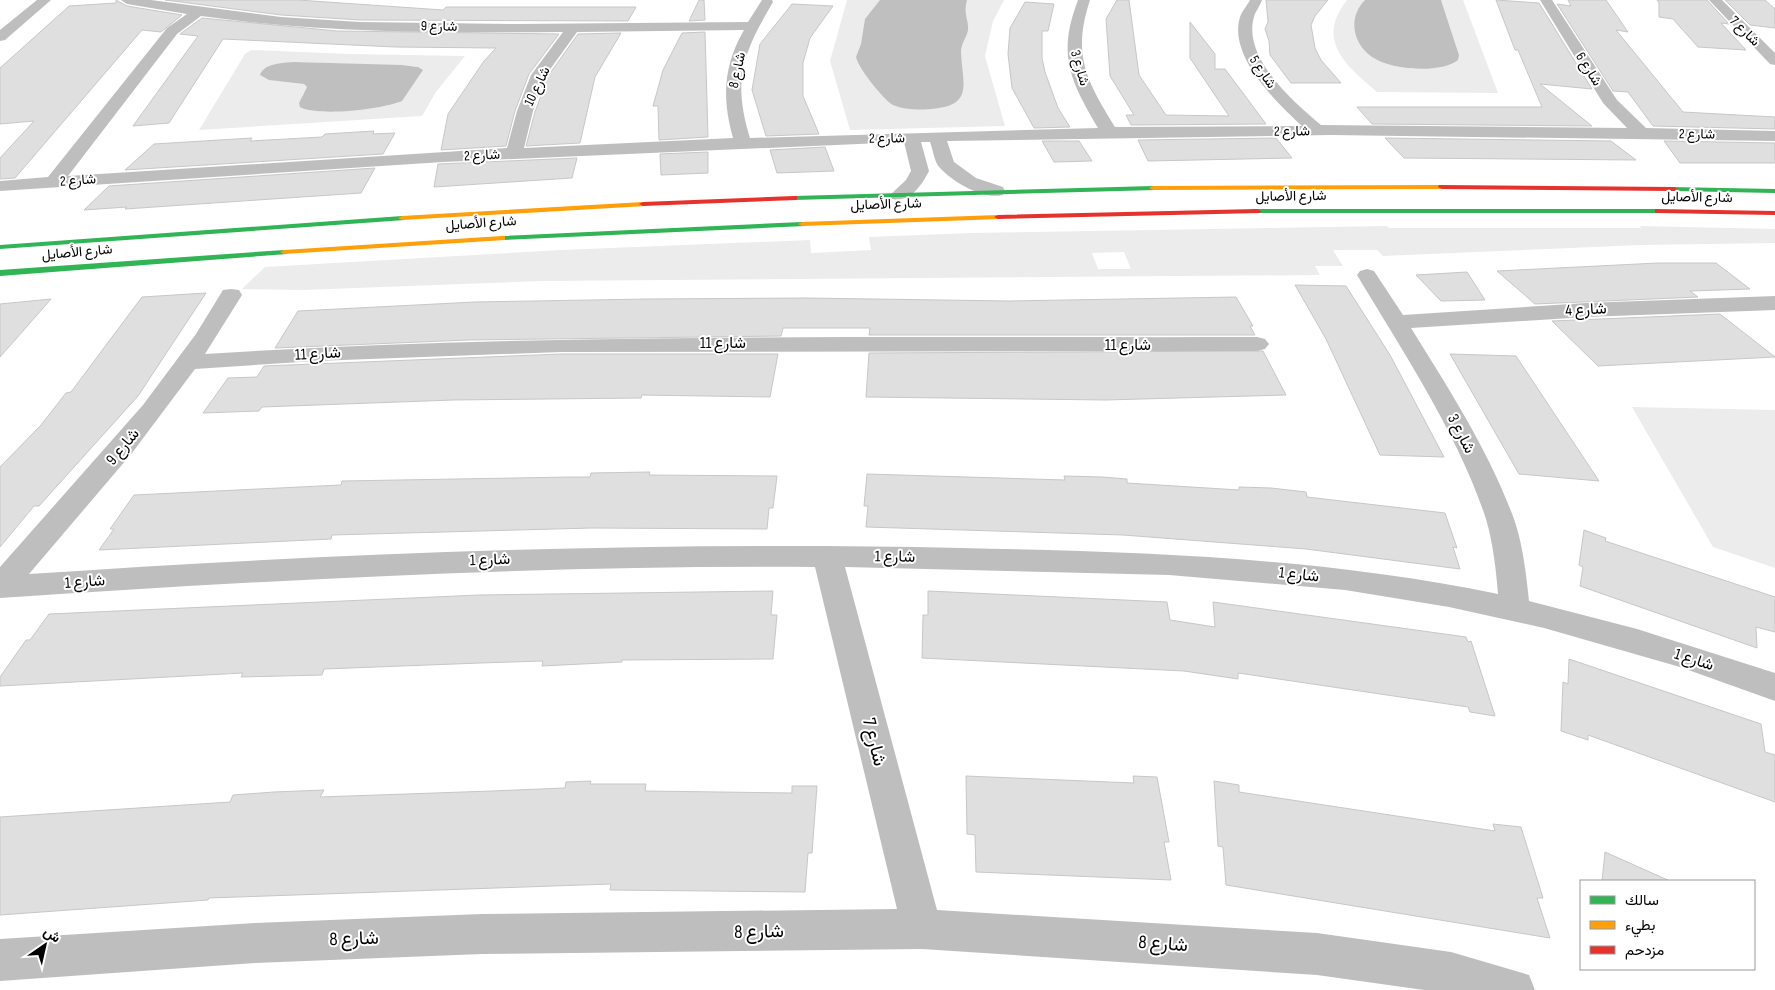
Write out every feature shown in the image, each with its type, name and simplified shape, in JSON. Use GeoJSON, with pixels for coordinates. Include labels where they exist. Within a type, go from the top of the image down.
{"type":"FeatureCollection","features":[{"type":"Feature","properties":{"kind":"main road","name":"شارع الأصايل"},"geometry":{"type":"LineString","coordinates":[[0,247],[508,211],[996,191],[1482,186],[1775,190]]}},
{"type":"Feature","properties":{"kind":"main road","name":"شارع الأصايل"},"geometry":{"type":"LineString","coordinates":[[0,273],[489,237],[920,218],[1373,210],[1775,213]]}},
{"type":"Feature","properties":{"kind":"street"},"geometry":{"type":"LineString","coordinates":[[0,37],[45,0]]}},
{"type":"Feature","properties":{"kind":"street","name":"شارع 9"},"geometry":{"type":"LineString","coordinates":[[127,0],[198,12],[352,24],[752,26]]}},
{"type":"Feature","properties":{"kind":"street","name":"شارع 3"},"geometry":{"type":"LineString","coordinates":[[1084,0],[1076,18],[1073,36],[1073,56],[1079,78],[1110,133]]}},
{"type":"Feature","properties":{"kind":"street","name":"شارع 5"},"geometry":{"type":"LineString","coordinates":[[1256,0],[1248,17],[1246,33],[1248,50],[1258,69],[1274,89],[1316,130]]}},
{"type":"Feature","properties":{"kind":"street","name":"شارع 6"},"geometry":{"type":"LineString","coordinates":[[1546,0],[1611,103],[1640,133]]}},
{"type":"Feature","properties":{"kind":"street","name":"شارع 7"},"geometry":{"type":"LineString","coordinates":[[1715,0],[1775,61]]}},
{"type":"Feature","properties":{"kind":"street","name":"شارع 8"},"geometry":{"type":"LineString","coordinates":[[743,142],[734,114],[731,89],[739,51],[767,2]]}},
{"type":"Feature","properties":{"kind":"street"},"geometry":{"type":"LineString","coordinates":[[54,182],[172,31],[198,12]]}},
{"type":"Feature","properties":{"kind":"street","name":"شارع 10"},"geometry":{"type":"LineString","coordinates":[[514,153],[525,111],[539,75],[574,26]]}},
{"type":"Feature","properties":{"kind":"street","name":"شارع 2"},"geometry":{"type":"LineString","coordinates":[[0,186],[514,153],[743,142],[1316,130],[1775,136]]}},
{"type":"Feature","properties":{"kind":"street"},"geometry":{"type":"LineString","coordinates":[[943,137],[943,159],[953,170],[970,182],[996,191]]}},
{"type":"Feature","properties":{"kind":"street"},"geometry":{"type":"LineString","coordinates":[[900,195],[914,184],[920,171],[911,138]]}},
{"type":"Feature","properties":{"kind":"street"},"geometry":{"type":"LineString","coordinates":[[920,171],[953,170]]}},
{"type":"Feature","properties":{"kind":"street","name":"شارع 3"},"geometry":{"type":"LineString","coordinates":[[1367,275],[1398,322],[1440,394],[1484,479],[1500,520],[1510,562],[1515,609]]}},
{"type":"Feature","properties":{"kind":"street","name":"شارع 9"},"geometry":{"type":"LineString","coordinates":[[0,587],[59,517],[113,459],[190,362],[231,295]]}},
{"type":"Feature","properties":{"kind":"street"},"geometry":{"type":"LineString","coordinates":[[1767,303],[1775,319]]}},
{"type":"Feature","properties":{"kind":"street","name":"شارع 4"},"geometry":{"type":"LineString","coordinates":[[1398,322],[1586,310],[1767,303]]}},
{"type":"Feature","properties":{"kind":"street","name":"شارع 11"},"geometry":{"type":"LineString","coordinates":[[190,362],[326,354],[560,345],[1256,344]]}},
{"type":"Feature","properties":{"kind":"street","name":"شارع 1"},"geometry":{"type":"LineString","coordinates":[[0,587],[331,566],[606,556],[827,556],[1005,560],[1291,573],[1400,587],[1515,609],[1628,638],[1775,687]]}},
{"type":"Feature","properties":{"kind":"street","name":"شارع 7"},"geometry":{"type":"LineString","coordinates":[[827,556],[922,929]]}},
{"type":"Feature","properties":{"kind":"street","name":"شارع 8"},"geometry":{"type":"LineString","coordinates":[[0,960],[255,943],[482,934],[922,929],[1317,954],[1450,974],[1514,990]]}},
{"type":"Feature","properties":{"kind":"shaded area"},"geometry":{"type":"Polygon","coordinates":[[[847,0],[1004,0],[993,21],[985,56],[1005,126],[850,130],[830,61],[847,0]]]}},
{"type":"Feature","properties":{"kind":"shaded area"},"geometry":{"type":"Polygon","coordinates":[[[880,0],[967,0],[968,30],[961,52],[963,91],[960,98],[954,103],[945,107],[926,109],[898,107],[889,102],[866,76],[856,57],[861,44],[865,19],[880,0]]]}},
{"type":"Feature","properties":{"kind":"shaded area"},"geometry":{"type":"Polygon","coordinates":[[[1347,0],[1365,0],[1357,11],[1373,58],[1413,69],[1459,55],[1441,0],[1463,0],[1498,93],[1377,92],[1345,62],[1334,40],[1334,28],[1338,15],[1347,0]]]}},
{"type":"Feature","properties":{"kind":"shaded area"},"geometry":{"type":"Polygon","coordinates":[[[1365,0],[1441,0],[1459,55],[1458,60],[1440,67],[1415,69],[1391,65],[1372,57],[1360,45],[1354,22],[1356,14],[1365,0]]]}},
{"type":"Feature","properties":{"kind":"shaded area"},"geometry":{"type":"Polygon","coordinates":[[[251,50],[465,56],[436,92],[422,116],[199,130],[245,54],[251,50]],[[294,62],[270,66],[260,75],[304,84],[307,87],[302,96],[326,111],[386,106],[398,103],[420,75],[418,67],[294,62]]]}},
{"type":"Feature","properties":{"kind":"shaded area"},"geometry":{"type":"Polygon","coordinates":[[[294,62],[402,65],[418,67],[423,70],[402,101],[381,107],[335,112],[309,110],[300,107],[299,103],[307,87],[304,84],[269,80],[260,75],[265,68],[270,66],[294,62]]]}},
{"type":"Feature","properties":{"kind":"shaded area"},"geometry":{"type":"Polygon","coordinates":[[[1387,226],[1389,228],[1641,228],[1640,226],[1775,229],[1775,243],[1641,245],[1383,256],[1377,250],[1333,250],[1343,266],[1315,266],[1320,275],[543,281],[302,290],[242,289],[265,267],[561,250],[810,240],[811,253],[871,250],[869,237],[972,233],[1387,226]],[[1124,252],[1092,253],[1098,269],[1131,269],[1124,252]]]}},
{"type":"Feature","properties":{"kind":"shaded area"},"geometry":{"type":"Polygon","coordinates":[[[1632,407],[1775,410],[1775,568],[1713,547],[1632,407]]]}},
{"type":"Feature","properties":{"kind":"building"},"geometry":{"type":"Polygon","coordinates":[[[116,0],[127,6],[182,15],[161,32],[142,30],[15,178],[0,179],[0,158],[34,121],[0,124],[0,68],[69,6],[116,3],[116,0]]]}},
{"type":"Feature","properties":{"kind":"building"},"geometry":{"type":"Polygon","coordinates":[[[165,0],[298,0],[443,10],[446,7],[636,7],[628,21],[360,20],[281,15],[165,0]]]}},
{"type":"Feature","properties":{"kind":"building"},"geometry":{"type":"Polygon","coordinates":[[[699,0],[704,0],[705,20],[689,21],[699,0]]]}},
{"type":"Feature","properties":{"kind":"building"},"geometry":{"type":"Polygon","coordinates":[[[1117,0],[1129,0],[1139,75],[1166,115],[1229,116],[1190,58],[1190,22],[1215,54],[1215,69],[1225,69],[1266,124],[1131,125],[1126,115],[1134,115],[1110,76],[1106,19],[1117,0]]]}},
{"type":"Feature","properties":{"kind":"building"},"geometry":{"type":"Polygon","coordinates":[[[1266,0],[1328,0],[1315,16],[1311,25],[1315,48],[1321,60],[1341,83],[1291,83],[1270,55],[1269,41],[1265,29],[1268,22],[1266,0]]]}},
{"type":"Feature","properties":{"kind":"building"},"geometry":{"type":"Polygon","coordinates":[[[1496,0],[1539,3],[1592,89],[1540,84],[1592,126],[1372,124],[1357,107],[1542,107],[1518,50],[1515,50],[1496,0]]]}},
{"type":"Feature","properties":{"kind":"building"},"geometry":{"type":"Polygon","coordinates":[[[1568,0],[1606,0],[1628,32],[1616,30],[1683,112],[1775,117],[1775,129],[1653,126],[1628,92],[1613,91],[1557,4],[1571,6],[1568,0]]]}},
{"type":"Feature","properties":{"kind":"building"},"geometry":{"type":"Polygon","coordinates":[[[1657,0],[1707,0],[1729,24],[1721,23],[1746,50],[1698,47],[1673,19],[1659,17],[1659,3],[1657,0]]]}},
{"type":"Feature","properties":{"kind":"building"},"geometry":{"type":"Polygon","coordinates":[[[1725,0],[1765,0],[1775,9],[1775,28],[1750,25],[1725,0]]]}},
{"type":"Feature","properties":{"kind":"building"},"geometry":{"type":"Polygon","coordinates":[[[1025,2],[1054,4],[1048,31],[1042,31],[1042,58],[1058,108],[1070,127],[1034,128],[1012,88],[1008,54],[1010,28],[1025,2]]]}},
{"type":"Feature","properties":{"kind":"building"},"geometry":{"type":"Polygon","coordinates":[[[792,4],[833,6],[810,38],[803,63],[803,96],[819,134],[766,136],[752,90],[760,44],[792,4]]]}},
{"type":"Feature","properties":{"kind":"building"},"geometry":{"type":"Polygon","coordinates":[[[202,18],[337,31],[559,34],[529,74],[515,111],[506,146],[441,150],[448,114],[484,61],[496,48],[395,47],[223,39],[169,123],[133,126],[198,36],[180,34],[202,18]]]}},
{"type":"Feature","properties":{"kind":"building"},"geometry":{"type":"Polygon","coordinates":[[[705,32],[708,137],[659,140],[658,106],[653,106],[663,70],[682,33],[705,32]]]}},
{"type":"Feature","properties":{"kind":"building"},"geometry":{"type":"Polygon","coordinates":[[[621,33],[595,77],[580,143],[526,146],[535,112],[548,76],[578,34],[621,33]]]}},
{"type":"Feature","properties":{"kind":"building"},"geometry":{"type":"Polygon","coordinates":[[[374,131],[373,134],[395,133],[383,154],[125,170],[154,144],[252,138],[250,141],[322,137],[325,134],[374,131]]]}},
{"type":"Feature","properties":{"kind":"building"},"geometry":{"type":"Polygon","coordinates":[[[1276,138],[1292,158],[1148,161],[1138,140],[1276,138]]]}},
{"type":"Feature","properties":{"kind":"building"},"geometry":{"type":"Polygon","coordinates":[[[1385,138],[1611,141],[1636,160],[1404,158],[1385,138]]]}},
{"type":"Feature","properties":{"kind":"building"},"geometry":{"type":"Polygon","coordinates":[[[1042,141],[1079,141],[1092,161],[1054,162],[1042,141]]]}},
{"type":"Feature","properties":{"kind":"building"},"geometry":{"type":"Polygon","coordinates":[[[1664,141],[1775,143],[1775,163],[1680,163],[1664,141]]]}},
{"type":"Feature","properties":{"kind":"building"},"geometry":{"type":"Polygon","coordinates":[[[825,147],[834,171],[777,173],[770,150],[825,147]]]}},
{"type":"Feature","properties":{"kind":"building"},"geometry":{"type":"Polygon","coordinates":[[[708,152],[708,173],[661,175],[660,154],[708,152]]]}},
{"type":"Feature","properties":{"kind":"building"},"geometry":{"type":"Polygon","coordinates":[[[577,158],[572,178],[434,187],[438,164],[577,158]]]}},
{"type":"Feature","properties":{"kind":"building"},"geometry":{"type":"Polygon","coordinates":[[[375,168],[361,193],[125,209],[127,207],[84,210],[109,186],[375,168]]]}},
{"type":"Feature","properties":{"kind":"building"},"geometry":{"type":"Polygon","coordinates":[[[1658,263],[1716,263],[1750,289],[1690,291],[1698,297],[1535,304],[1497,271],[1658,263]]]}},
{"type":"Feature","properties":{"kind":"building"},"geometry":{"type":"Polygon","coordinates":[[[1467,272],[1485,300],[1441,301],[1416,275],[1467,272]]]}},
{"type":"Feature","properties":{"kind":"building"},"geometry":{"type":"Polygon","coordinates":[[[1295,285],[1346,286],[1390,355],[1444,457],[1380,455],[1326,339],[1295,285]]]}},
{"type":"Feature","properties":{"kind":"building"},"geometry":{"type":"Polygon","coordinates":[[[206,293],[138,396],[39,506],[34,506],[0,547],[0,467],[41,425],[66,393],[71,392],[142,297],[206,293]]]}},
{"type":"Feature","properties":{"kind":"building"},"geometry":{"type":"Polygon","coordinates":[[[1236,297],[1253,326],[1250,326],[1255,335],[869,335],[870,328],[783,328],[781,336],[468,340],[275,348],[298,311],[475,302],[647,299],[805,298],[1009,301],[1236,297]]]}},
{"type":"Feature","properties":{"kind":"building"},"geometry":{"type":"Polygon","coordinates":[[[51,299],[23,331],[0,357],[0,304],[51,299]]]}},
{"type":"Feature","properties":{"kind":"building"},"geometry":{"type":"Polygon","coordinates":[[[1720,314],[1775,357],[1598,366],[1552,321],[1720,314]]]}},
{"type":"Feature","properties":{"kind":"building"},"geometry":{"type":"Polygon","coordinates":[[[1263,351],[1286,395],[1106,400],[866,397],[869,353],[1263,351]]]}},
{"type":"Feature","properties":{"kind":"building"},"geometry":{"type":"Polygon","coordinates":[[[561,354],[778,354],[770,397],[642,395],[641,398],[453,400],[262,407],[259,411],[203,413],[228,378],[257,377],[264,366],[561,354]]]}},
{"type":"Feature","properties":{"kind":"building"},"geometry":{"type":"Polygon","coordinates":[[[1450,354],[1516,356],[1599,481],[1519,474],[1450,354]]]}},
{"type":"Feature","properties":{"kind":"building"},"geometry":{"type":"Polygon","coordinates":[[[650,472],[649,475],[777,476],[773,508],[769,508],[767,529],[592,528],[332,535],[331,539],[99,550],[114,529],[110,529],[134,495],[341,485],[342,481],[590,477],[591,473],[650,472]]]}},
{"type":"Feature","properties":{"kind":"building"},"geometry":{"type":"Polygon","coordinates":[[[867,474],[1065,480],[1064,476],[1102,477],[1127,479],[1127,483],[1239,490],[1239,487],[1271,488],[1306,492],[1307,497],[1445,513],[1457,548],[1453,547],[1460,569],[1306,549],[1123,535],[866,527],[868,506],[864,506],[867,474]]]}},
{"type":"Feature","properties":{"kind":"building"},"geometry":{"type":"Polygon","coordinates":[[[1584,530],[1606,538],[1605,541],[1775,597],[1775,632],[1756,627],[1757,648],[1580,586],[1583,567],[1579,565],[1584,530]]]}},
{"type":"Feature","properties":{"kind":"building"},"geometry":{"type":"Polygon","coordinates":[[[773,591],[771,615],[777,615],[773,659],[622,660],[622,662],[542,666],[543,661],[480,663],[324,669],[322,675],[241,677],[243,673],[0,686],[0,677],[26,640],[30,640],[49,614],[479,595],[773,591]]]}},
{"type":"Feature","properties":{"kind":"building"},"geometry":{"type":"Polygon","coordinates":[[[928,591],[1167,602],[1170,620],[1215,627],[1213,602],[1466,637],[1468,642],[1471,641],[1495,716],[1470,712],[1468,707],[1238,673],[1238,679],[1184,671],[922,658],[923,615],[928,615],[928,591]]]}},
{"type":"Feature","properties":{"kind":"building"},"geometry":{"type":"Polygon","coordinates":[[[1569,659],[1761,724],[1765,752],[1775,755],[1775,802],[1588,735],[1588,740],[1561,731],[1563,682],[1568,684],[1569,659]]]}},
{"type":"Feature","properties":{"kind":"building"},"geometry":{"type":"Polygon","coordinates":[[[966,776],[1134,783],[1133,776],[1157,777],[1169,842],[1164,842],[1171,880],[976,872],[975,835],[967,834],[966,776]]]}},
{"type":"Feature","properties":{"kind":"building"},"geometry":{"type":"Polygon","coordinates":[[[591,781],[590,784],[646,784],[645,791],[792,793],[792,786],[817,786],[812,853],[808,853],[805,892],[610,890],[611,884],[209,898],[208,900],[0,915],[0,817],[230,802],[233,795],[274,792],[324,790],[320,797],[565,788],[566,782],[591,781]]]}},
{"type":"Feature","properties":{"kind":"building"},"geometry":{"type":"Polygon","coordinates":[[[1214,781],[1239,785],[1239,792],[1495,831],[1493,824],[1521,827],[1543,898],[1537,898],[1550,938],[1226,885],[1223,847],[1218,846],[1214,781]]]}},
{"type":"Feature","properties":{"kind":"building"},"geometry":{"type":"Polygon","coordinates":[[[1605,852],[1668,880],[1602,880],[1605,852]]]}},
{"type":"Feature","properties":{"kind":"traffic: fast"},"geometry":{"type":"LineString","coordinates":[[794,198],[1153,188]]}},
{"type":"Feature","properties":{"kind":"traffic: fast"},"geometry":{"type":"LineString","coordinates":[[1674,189],[1775,191]]}},
{"type":"Feature","properties":{"kind":"traffic: fast"},"geometry":{"type":"LineString","coordinates":[[1257,211],[1658,211]]}},
{"type":"Feature","properties":{"kind":"traffic: fast"},"geometry":{"type":"LineString","coordinates":[[0,247],[402,218]]}},
{"type":"Feature","properties":{"kind":"traffic: fast"},"geometry":{"type":"LineString","coordinates":[[502,238],[802,224]]}},
{"type":"Feature","properties":{"kind":"traffic: fast"},"geometry":{"type":"LineString","coordinates":[[0,273],[284,252]]}},
{"type":"Feature","properties":{"kind":"traffic: slow"},"geometry":{"type":"LineString","coordinates":[[1153,188],[1442,187]]}},
{"type":"Feature","properties":{"kind":"traffic: slow"},"geometry":{"type":"LineString","coordinates":[[402,218],[643,204]]}},
{"type":"Feature","properties":{"kind":"traffic: slow"},"geometry":{"type":"LineString","coordinates":[[802,224],[998,217]]}},
{"type":"Feature","properties":{"kind":"traffic: slow"},"geometry":{"type":"LineString","coordinates":[[284,252],[502,238]]}},
{"type":"Feature","properties":{"kind":"traffic: jam"},"geometry":{"type":"LineString","coordinates":[[1442,187],[1674,189]]}},
{"type":"Feature","properties":{"kind":"traffic: jam"},"geometry":{"type":"LineString","coordinates":[[643,204],[794,198]]}},
{"type":"Feature","properties":{"kind":"traffic: jam"},"geometry":{"type":"LineString","coordinates":[[998,217],[1257,211]]}},
{"type":"Feature","properties":{"kind":"traffic: jam"},"geometry":{"type":"LineString","coordinates":[[1658,211],[1775,213]]}}]}
